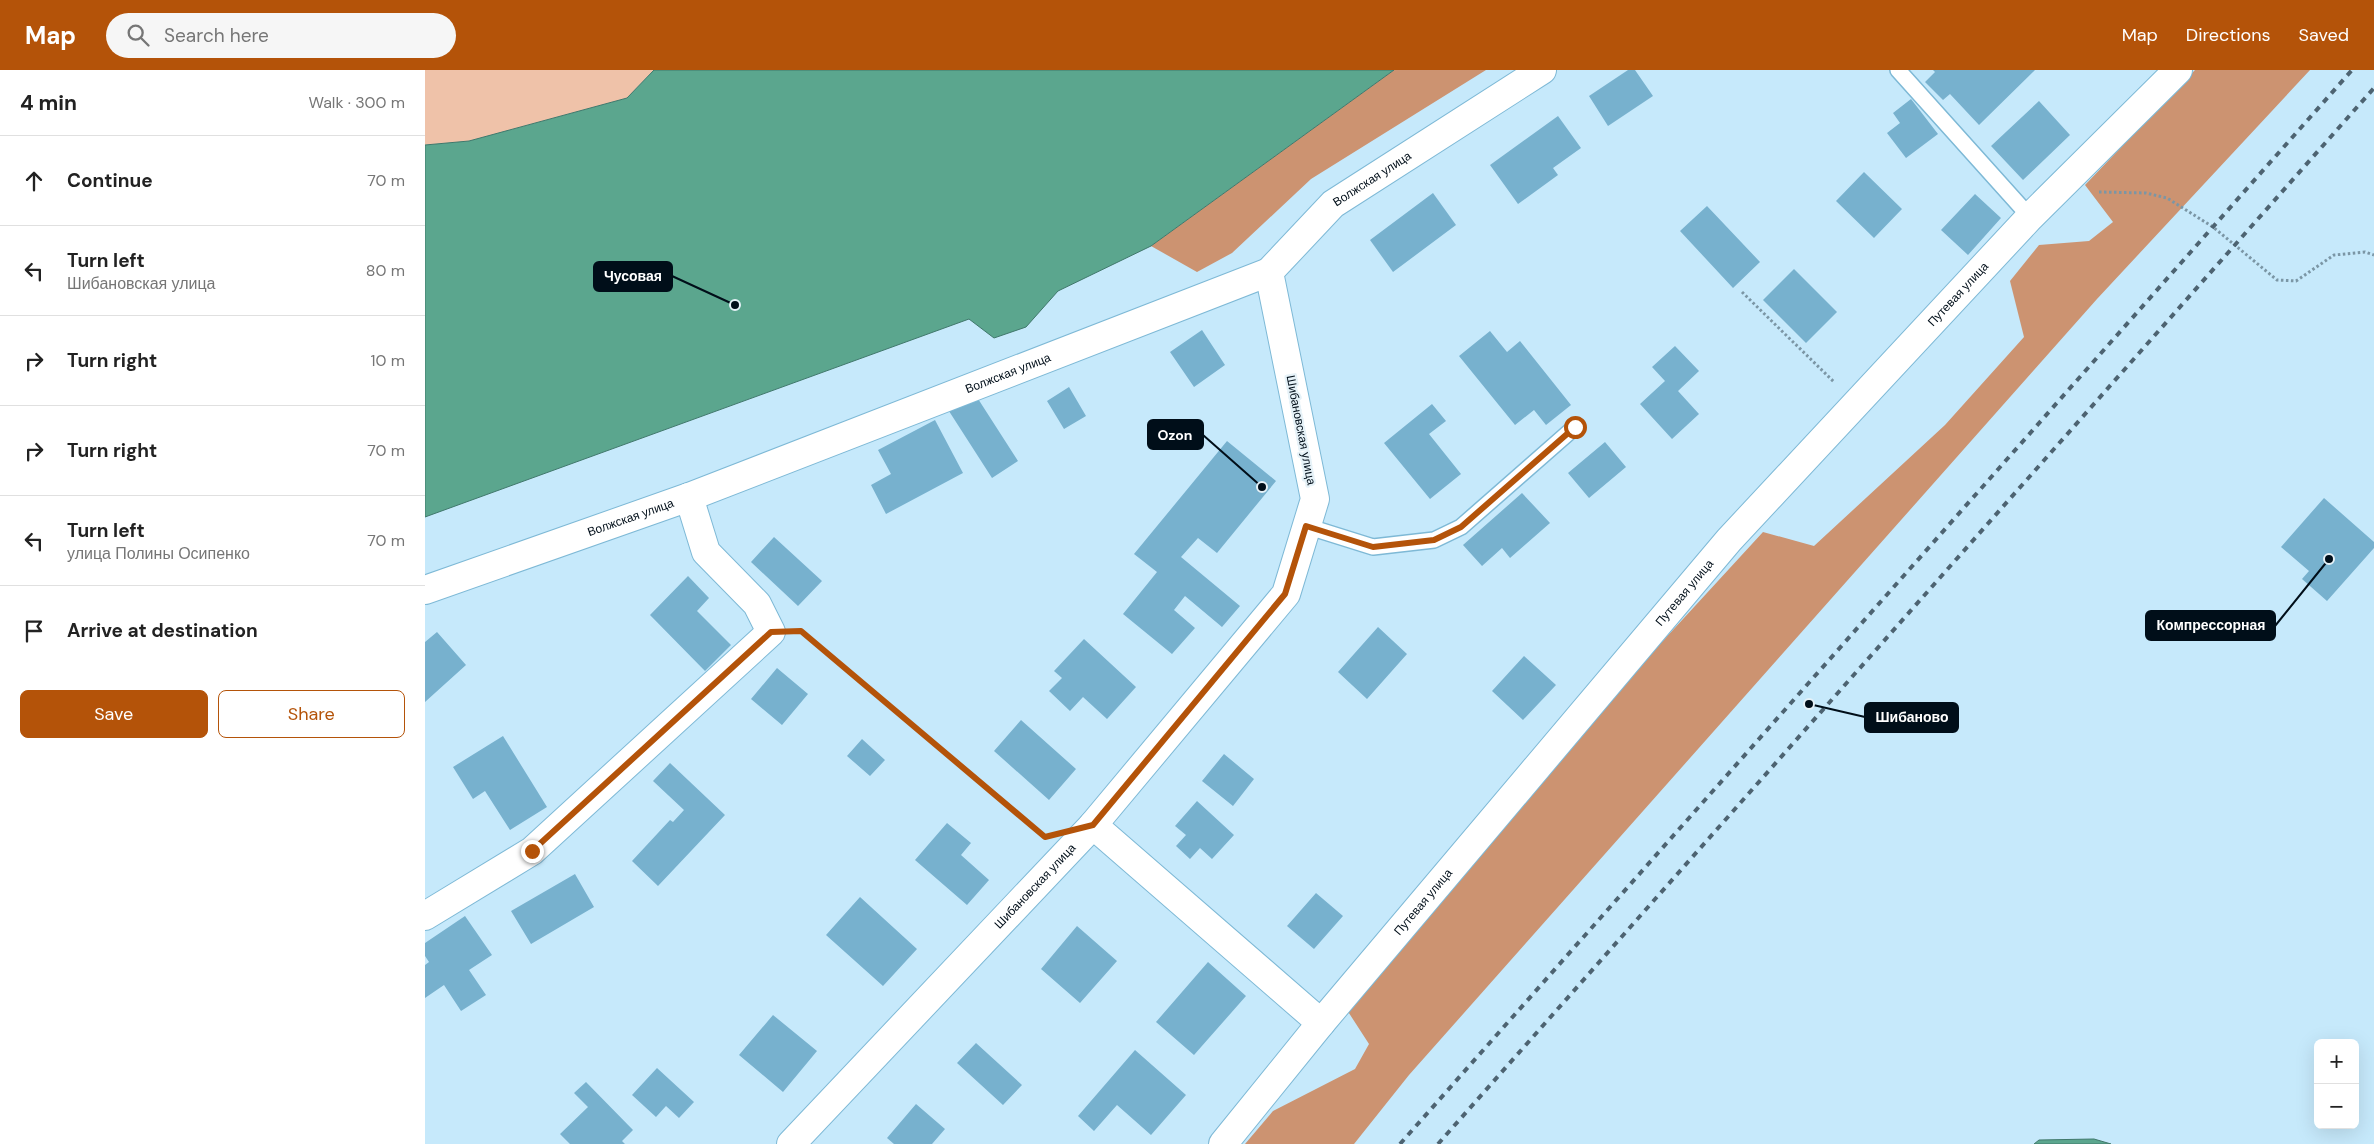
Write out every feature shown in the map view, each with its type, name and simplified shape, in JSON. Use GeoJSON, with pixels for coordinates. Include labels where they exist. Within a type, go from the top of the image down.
{"type":"FeatureCollection","features":[{"type":"Feature","properties":{"kind":"street","name":"Волжская улица"},"geometry":{"type":"LineString","coordinates":[[425,590],[689,497],[1269,272],[1333,204],[1542,70]]}},
{"type":"Feature","properties":{"kind":"street","name":"Путевая улица"},"geometry":{"type":"LineString","coordinates":[[1223,1144],[1321,1023],[1729,540],[1855,402],[2030,217],[2178,70]]}},
{"type":"Feature","properties":{"kind":"street","name":"Шибановская улица"},"geometry":{"type":"LineString","coordinates":[[791,1144],[1093,825],[1285,594],[1315,499],[1269,272]]}},
{"type":"Feature","properties":{"kind":"street"},"geometry":{"type":"LineString","coordinates":[[425,916],[532,851],[771,632],[757,604],[706,552],[689,497]]}},
{"type":"Feature","properties":{"kind":"street"},"geometry":{"type":"LineString","coordinates":[[1093,825],[1321,1023]]}},
{"type":"Feature","properties":{"kind":"lane"},"geometry":{"type":"LineString","coordinates":[[1898,70],[2030,217]]}},
{"type":"Feature","properties":{"kind":"lane"},"geometry":{"type":"LineString","coordinates":[[1306,526],[1373,547],[1434,540],[1461,527],[1575,427]]}},
{"type":"Feature","properties":{"kind":"path"},"geometry":{"type":"LineString","coordinates":[[2059,188],[2080,194],[2146,192],[2167,198],[2213,226],[2277,280],[2296,281],[2334,255],[2365,252],[2374,256]]}},
{"type":"Feature","properties":{"kind":"path"},"geometry":{"type":"LineString","coordinates":[[1742,292],[1855,402]]}},
{"type":"Feature","properties":{"kind":"path"},"geometry":{"type":"LineString","coordinates":[[771,632],[801,631],[1045,837]]}},
{"type":"Feature","properties":{"kind":"shaded area"},"geometry":{"type":"Polygon","coordinates":[[[425,70],[654,70],[627,98],[469,141],[425,145],[425,70]]]}},
{"type":"Feature","properties":{"kind":"shaded area"},"geometry":{"type":"Polygon","coordinates":[[[654,70],[1394,70],[1151,246],[1058,291],[1026,327],[994,338],[969,319],[425,517],[425,145],[469,141],[627,98],[654,70]]]}},
{"type":"Feature","properties":{"kind":"shaded area"},"geometry":{"type":"Polygon","coordinates":[[[1394,70],[1486,70],[1311,179],[1232,253],[1197,272],[1151,246],[1394,70]]]}},
{"type":"Feature","properties":{"kind":"shaded area"},"geometry":{"type":"Polygon","coordinates":[[[2195,70],[2310,70],[2097,299],[1409,1075],[1354,1144],[1245,1144],[1273,1111],[1355,1069],[1369,1044],[1347,1010],[1570,742],[1763,532],[1814,546],[1945,425],[2024,337],[2010,281],[2039,245],[2089,241],[2113,222],[2085,185],[2195,70]]]}},
{"type":"Feature","properties":{"kind":"shaded area"},"geometry":{"type":"Polygon","coordinates":[[[2094,1139],[2111,1144],[2034,1144],[2039,1140],[2094,1139]]]}},
{"type":"Feature","properties":{"kind":"building"},"geometry":{"type":"Polygon","coordinates":[[[1628,70],[1635,70],[1653,96],[1608,126],[1589,96],[1628,70]]]}},
{"type":"Feature","properties":{"kind":"building"},"geometry":{"type":"Polygon","coordinates":[[[1933,70],[2035,70],[1979,125],[1950,94],[1943,100],[1925,82],[1935,72],[1933,70]]]}},
{"type":"Feature","properties":{"kind":"building"},"geometry":{"type":"Polygon","coordinates":[[[1911,99],[1938,134],[1906,158],[1887,133],[1900,123],[1893,113],[1911,99]]]}},
{"type":"Feature","properties":{"kind":"building"},"geometry":{"type":"Polygon","coordinates":[[[2039,101],[2070,135],[2023,180],[1991,146],[2039,101]]]}},
{"type":"Feature","properties":{"kind":"building"},"geometry":{"type":"Polygon","coordinates":[[[1558,116],[1581,148],[1553,168],[1558,175],[1518,204],[1490,165],[1558,116]]]}},
{"type":"Feature","properties":{"kind":"building"},"geometry":{"type":"Polygon","coordinates":[[[1864,172],[1902,209],[1874,238],[1836,201],[1864,172]]]}},
{"type":"Feature","properties":{"kind":"building"},"geometry":{"type":"Polygon","coordinates":[[[1433,193],[1456,225],[1393,272],[1370,240],[1433,193]]]}},
{"type":"Feature","properties":{"kind":"building"},"geometry":{"type":"Polygon","coordinates":[[[1975,194],[2001,218],[1968,255],[1941,230],[1975,194]]]}},
{"type":"Feature","properties":{"kind":"building"},"geometry":{"type":"Polygon","coordinates":[[[1707,206],[1760,262],[1733,288],[1680,231],[1707,206]]]}},
{"type":"Feature","properties":{"kind":"building"},"geometry":{"type":"Polygon","coordinates":[[[1794,269],[1837,312],[1806,343],[1763,300],[1794,269]]]}},
{"type":"Feature","properties":{"kind":"building"},"geometry":{"type":"Polygon","coordinates":[[[1202,330],[1225,365],[1194,387],[1170,352],[1202,330]]]}},
{"type":"Feature","properties":{"kind":"building"},"geometry":{"type":"Polygon","coordinates":[[[1490,331],[1507,352],[1520,341],[1571,405],[1546,425],[1534,410],[1515,425],[1459,356],[1490,331]]]}},
{"type":"Feature","properties":{"kind":"building"},"geometry":{"type":"Polygon","coordinates":[[[1675,346],[1699,371],[1678,391],[1699,414],[1672,439],[1640,404],[1665,381],[1652,367],[1675,346]]]}},
{"type":"Feature","properties":{"kind":"building"},"geometry":{"type":"Polygon","coordinates":[[[1069,387],[1086,416],[1064,429],[1047,401],[1069,387]]]}},
{"type":"Feature","properties":{"kind":"building"},"geometry":{"type":"Polygon","coordinates":[[[973,391],[1018,461],[992,478],[947,408],[973,391]]]}},
{"type":"Feature","properties":{"kind":"building"},"geometry":{"type":"Polygon","coordinates":[[[1432,404],[1446,421],[1429,434],[1461,474],[1430,499],[1384,443],[1432,404]]]}},
{"type":"Feature","properties":{"kind":"building"},"geometry":{"type":"Polygon","coordinates":[[[935,420],[963,473],[886,514],[871,485],[891,474],[878,450],[935,420]]]}},
{"type":"Feature","properties":{"kind":"building"},"geometry":{"type":"Polygon","coordinates":[[[1227,441],[1276,481],[1217,553],[1198,538],[1181,557],[1240,606],[1222,627],[1185,596],[1174,610],[1195,628],[1172,654],[1123,614],[1157,572],[1134,554],[1227,441]]]}},
{"type":"Feature","properties":{"kind":"building"},"geometry":{"type":"Polygon","coordinates":[[[1605,442],[1626,467],[1589,498],[1568,473],[1605,442]]]}},
{"type":"Feature","properties":{"kind":"building"},"geometry":{"type":"Polygon","coordinates":[[[1522,493],[1550,523],[1510,558],[1502,548],[1482,566],[1463,545],[1522,493]]]}},
{"type":"Feature","properties":{"kind":"building"},"geometry":{"type":"Polygon","coordinates":[[[2324,498],[2374,542],[2374,548],[2327,601],[2302,579],[2309,571],[2281,547],[2324,498]]]}},
{"type":"Feature","properties":{"kind":"building"},"geometry":{"type":"Polygon","coordinates":[[[774,537],[822,581],[798,606],[751,562],[774,537]]]}},
{"type":"Feature","properties":{"kind":"building"},"geometry":{"type":"Polygon","coordinates":[[[688,576],[709,598],[697,611],[731,645],[705,671],[650,615],[688,576]]]}},
{"type":"Feature","properties":{"kind":"building"},"geometry":{"type":"Polygon","coordinates":[[[1378,627],[1407,654],[1367,699],[1338,672],[1378,627]]]}},
{"type":"Feature","properties":{"kind":"building"},"geometry":{"type":"Polygon","coordinates":[[[437,632],[466,665],[425,702],[425,642],[437,632]]]}},
{"type":"Feature","properties":{"kind":"building"},"geometry":{"type":"Polygon","coordinates":[[[1084,639],[1136,687],[1107,719],[1083,697],[1070,711],[1049,691],[1062,678],[1054,671],[1084,639]]]}},
{"type":"Feature","properties":{"kind":"building"},"geometry":{"type":"Polygon","coordinates":[[[1524,656],[1556,685],[1523,720],[1492,691],[1524,656]]]}},
{"type":"Feature","properties":{"kind":"building"},"geometry":{"type":"Polygon","coordinates":[[[777,668],[808,694],[782,725],[751,699],[777,668]]]}},
{"type":"Feature","properties":{"kind":"building"},"geometry":{"type":"Polygon","coordinates":[[[1021,720],[1076,769],[1049,800],[994,751],[1021,720]]]}},
{"type":"Feature","properties":{"kind":"building"},"geometry":{"type":"Polygon","coordinates":[[[503,736],[547,807],[510,830],[485,791],[473,799],[453,767],[503,736]]]}},
{"type":"Feature","properties":{"kind":"building"},"geometry":{"type":"Polygon","coordinates":[[[862,739],[885,760],[870,776],[847,756],[862,739]]]}},
{"type":"Feature","properties":{"kind":"building"},"geometry":{"type":"Polygon","coordinates":[[[1224,754],[1254,779],[1233,806],[1202,781],[1224,754]]]}},
{"type":"Feature","properties":{"kind":"building"},"geometry":{"type":"Polygon","coordinates":[[[670,763],[725,815],[658,886],[632,861],[670,820],[673,822],[684,810],[653,781],[670,763]]]}},
{"type":"Feature","properties":{"kind":"building"},"geometry":{"type":"Polygon","coordinates":[[[1197,801],[1234,835],[1212,859],[1200,848],[1190,859],[1176,846],[1186,835],[1175,826],[1197,801]]]}},
{"type":"Feature","properties":{"kind":"building"},"geometry":{"type":"Polygon","coordinates":[[[947,823],[971,843],[961,855],[989,880],[967,905],[915,860],[947,823]]]}},
{"type":"Feature","properties":{"kind":"building"},"geometry":{"type":"Polygon","coordinates":[[[575,874],[594,907],[531,944],[511,911],[575,874]]]}},
{"type":"Feature","properties":{"kind":"building"},"geometry":{"type":"Polygon","coordinates":[[[1316,893],[1343,916],[1314,949],[1287,926],[1316,893]]]}},
{"type":"Feature","properties":{"kind":"building"},"geometry":{"type":"Polygon","coordinates":[[[860,897],[917,949],[883,986],[826,935],[860,897]]]}},
{"type":"Feature","properties":{"kind":"building"},"geometry":{"type":"Polygon","coordinates":[[[465,916],[492,955],[469,970],[486,995],[461,1011],[444,985],[425,998],[425,965],[429,962],[425,956],[425,943],[465,916]]]}},
{"type":"Feature","properties":{"kind":"building"},"geometry":{"type":"Polygon","coordinates":[[[1077,926],[1117,961],[1080,1003],[1041,969],[1077,926]]]}},
{"type":"Feature","properties":{"kind":"building"},"geometry":{"type":"Polygon","coordinates":[[[1208,962],[1246,996],[1194,1055],[1156,1022],[1208,962]]]}},
{"type":"Feature","properties":{"kind":"building"},"geometry":{"type":"Polygon","coordinates":[[[773,1015],[817,1051],[783,1092],[739,1055],[773,1015]]]}},
{"type":"Feature","properties":{"kind":"building"},"geometry":{"type":"Polygon","coordinates":[[[976,1043],[1022,1085],[1003,1105],[957,1063],[976,1043]]]}},
{"type":"Feature","properties":{"kind":"building"},"geometry":{"type":"Polygon","coordinates":[[[1135,1050],[1186,1095],[1151,1135],[1117,1105],[1094,1131],[1078,1116],[1135,1050]]]}},
{"type":"Feature","properties":{"kind":"building"},"geometry":{"type":"Polygon","coordinates":[[[657,1068],[694,1102],[679,1118],[666,1106],[656,1117],[632,1095],[657,1068]]]}},
{"type":"Feature","properties":{"kind":"building"},"geometry":{"type":"Polygon","coordinates":[[[586,1082],[633,1130],[622,1141],[625,1144],[570,1144],[560,1134],[588,1107],[574,1093],[586,1082]]]}},
{"type":"Feature","properties":{"kind":"building"},"geometry":{"type":"Polygon","coordinates":[[[916,1104],[945,1129],[932,1144],[894,1144],[887,1138],[916,1104]]]}},
{"type":"Feature","properties":{"kind":"railway"},"geometry":{"type":"LineString","coordinates":[[1400,1144],[2352,70]]}},
{"type":"Feature","properties":{"kind":"railway"},"geometry":{"type":"LineString","coordinates":[[1438,1144],[2374,88]]}},
{"type":"Feature","properties":{"kind":"place","name":"Чусовая"},"geometry":{"type":"Point","coordinates":[735,305]}},
{"type":"Feature","properties":{"kind":"place","name":"Ozon"},"geometry":{"type":"Point","coordinates":[1262,487]}},
{"type":"Feature","properties":{"kind":"place","name":"Компрессорная"},"geometry":{"type":"Point","coordinates":[2329,559]}},
{"type":"Feature","properties":{"kind":"place","name":"Шибаново"},"geometry":{"type":"Point","coordinates":[1809,704]}},
{"type":"Feature","properties":{"kind":"route"},"geometry":{"type":"LineString","coordinates":[[532,851],[771,632],[801,631],[1045,837],[1093,825],[1285,594],[1306,526],[1373,547],[1434,540],[1461,527],[1575,427]]}}]}
